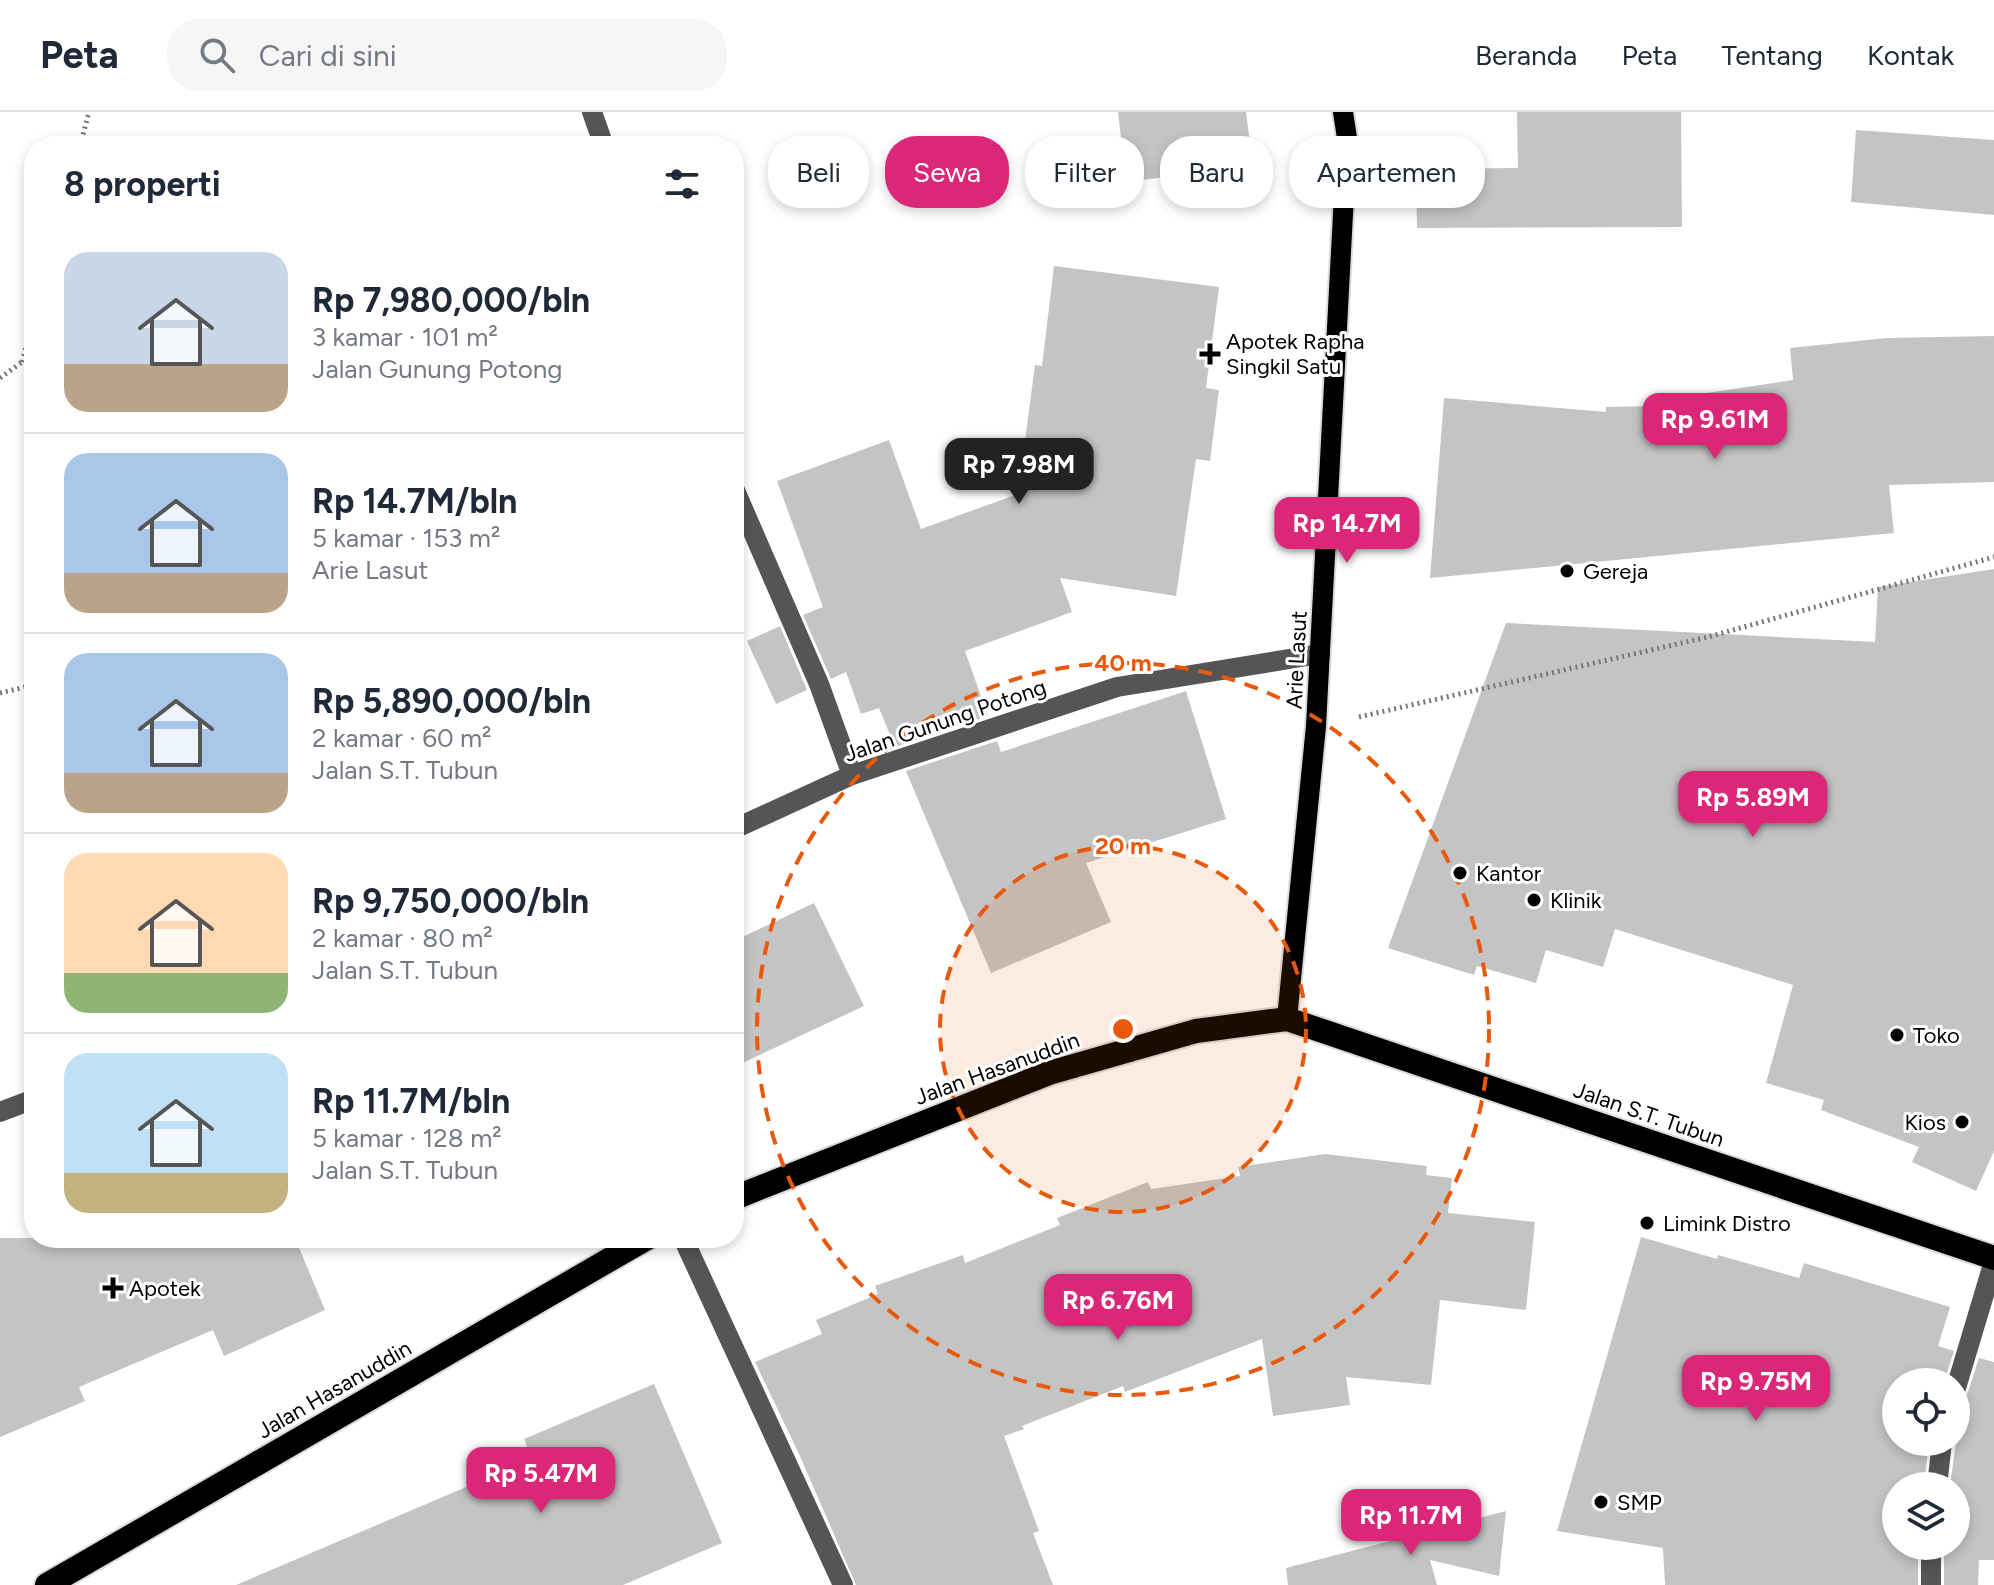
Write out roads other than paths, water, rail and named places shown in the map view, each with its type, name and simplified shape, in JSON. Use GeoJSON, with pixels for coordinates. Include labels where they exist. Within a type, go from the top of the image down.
{"type":"FeatureCollection","features":[{"type":"Feature","properties":{"kind":"highway","name":"Jalan Hasanuddin"},"geometry":{"type":"LineString","coordinates":[[744,1194],[1049,1073],[1196,1031],[1287,1019]]}},
{"type":"Feature","properties":{"kind":"highway","name":"Jalan S.T. Tubun"},"geometry":{"type":"LineString","coordinates":[[1287,1019],[1994,1259]]}},
{"type":"Feature","properties":{"kind":"highway","name":"Jalan Hasanuddin"},"geometry":{"type":"LineString","coordinates":[[47,1585],[630,1248]]}},
{"type":"Feature","properties":{"kind":"main road","name":"Arie Lasut"},"geometry":{"type":"LineString","coordinates":[[1287,1019],[1316,726],[1347,138],[1343,112]]}},
{"type":"Feature","properties":{"kind":"street"},"geometry":{"type":"LineString","coordinates":[[592,112],[600,136]]}},
{"type":"Feature","properties":{"kind":"street"},"geometry":{"type":"LineString","coordinates":[[744,511],[819,684],[852,775]]}},
{"type":"Feature","properties":{"kind":"street","name":"Jalan Gunung Potong"},"geometry":{"type":"LineString","coordinates":[[744,824],[852,775],[1117,687],[1320,654]]}},
{"type":"Feature","properties":{"kind":"street"},"geometry":{"type":"LineString","coordinates":[[0,1112],[24,1103]]}},
{"type":"Feature","properties":{"kind":"street"},"geometry":{"type":"LineString","coordinates":[[688,1248],[843,1585]]}},
{"type":"Feature","properties":{"kind":"street"},"geometry":{"type":"LineString","coordinates":[[1962,1368],[1994,1259]]}},
{"type":"Feature","properties":{"kind":"street"},"geometry":{"type":"LineString","coordinates":[[1931,1560],[1931,1585]]}},
{"type":"Feature","properties":{"kind":"place","name":"Apotek Rapha Singkil Satu"},"geometry":{"type":"Point","coordinates":[1210,354]}},
{"type":"Feature","properties":{"kind":"place","name":"Gereja"},"geometry":{"type":"Point","coordinates":[1567,571]}},
{"type":"Feature","properties":{"kind":"place","name":"Kantor"},"geometry":{"type":"Point","coordinates":[1460,873]}},
{"type":"Feature","properties":{"kind":"place","name":"Klinik"},"geometry":{"type":"Point","coordinates":[1534,900]}},
{"type":"Feature","properties":{"kind":"place","name":"Toko"},"geometry":{"type":"Point","coordinates":[1897,1035]}},
{"type":"Feature","properties":{"kind":"place","name":"Kios"},"geometry":{"type":"Point","coordinates":[1962,1122]}},
{"type":"Feature","properties":{"kind":"place","name":"Limink Distro"},"geometry":{"type":"Point","coordinates":[1647,1223]}},
{"type":"Feature","properties":{"kind":"place","name":"Apotek"},"geometry":{"type":"Point","coordinates":[113,1288]}},
{"type":"Feature","properties":{"kind":"place","name":"SMP"},"geometry":{"type":"Point","coordinates":[1601,1502]}}]}
